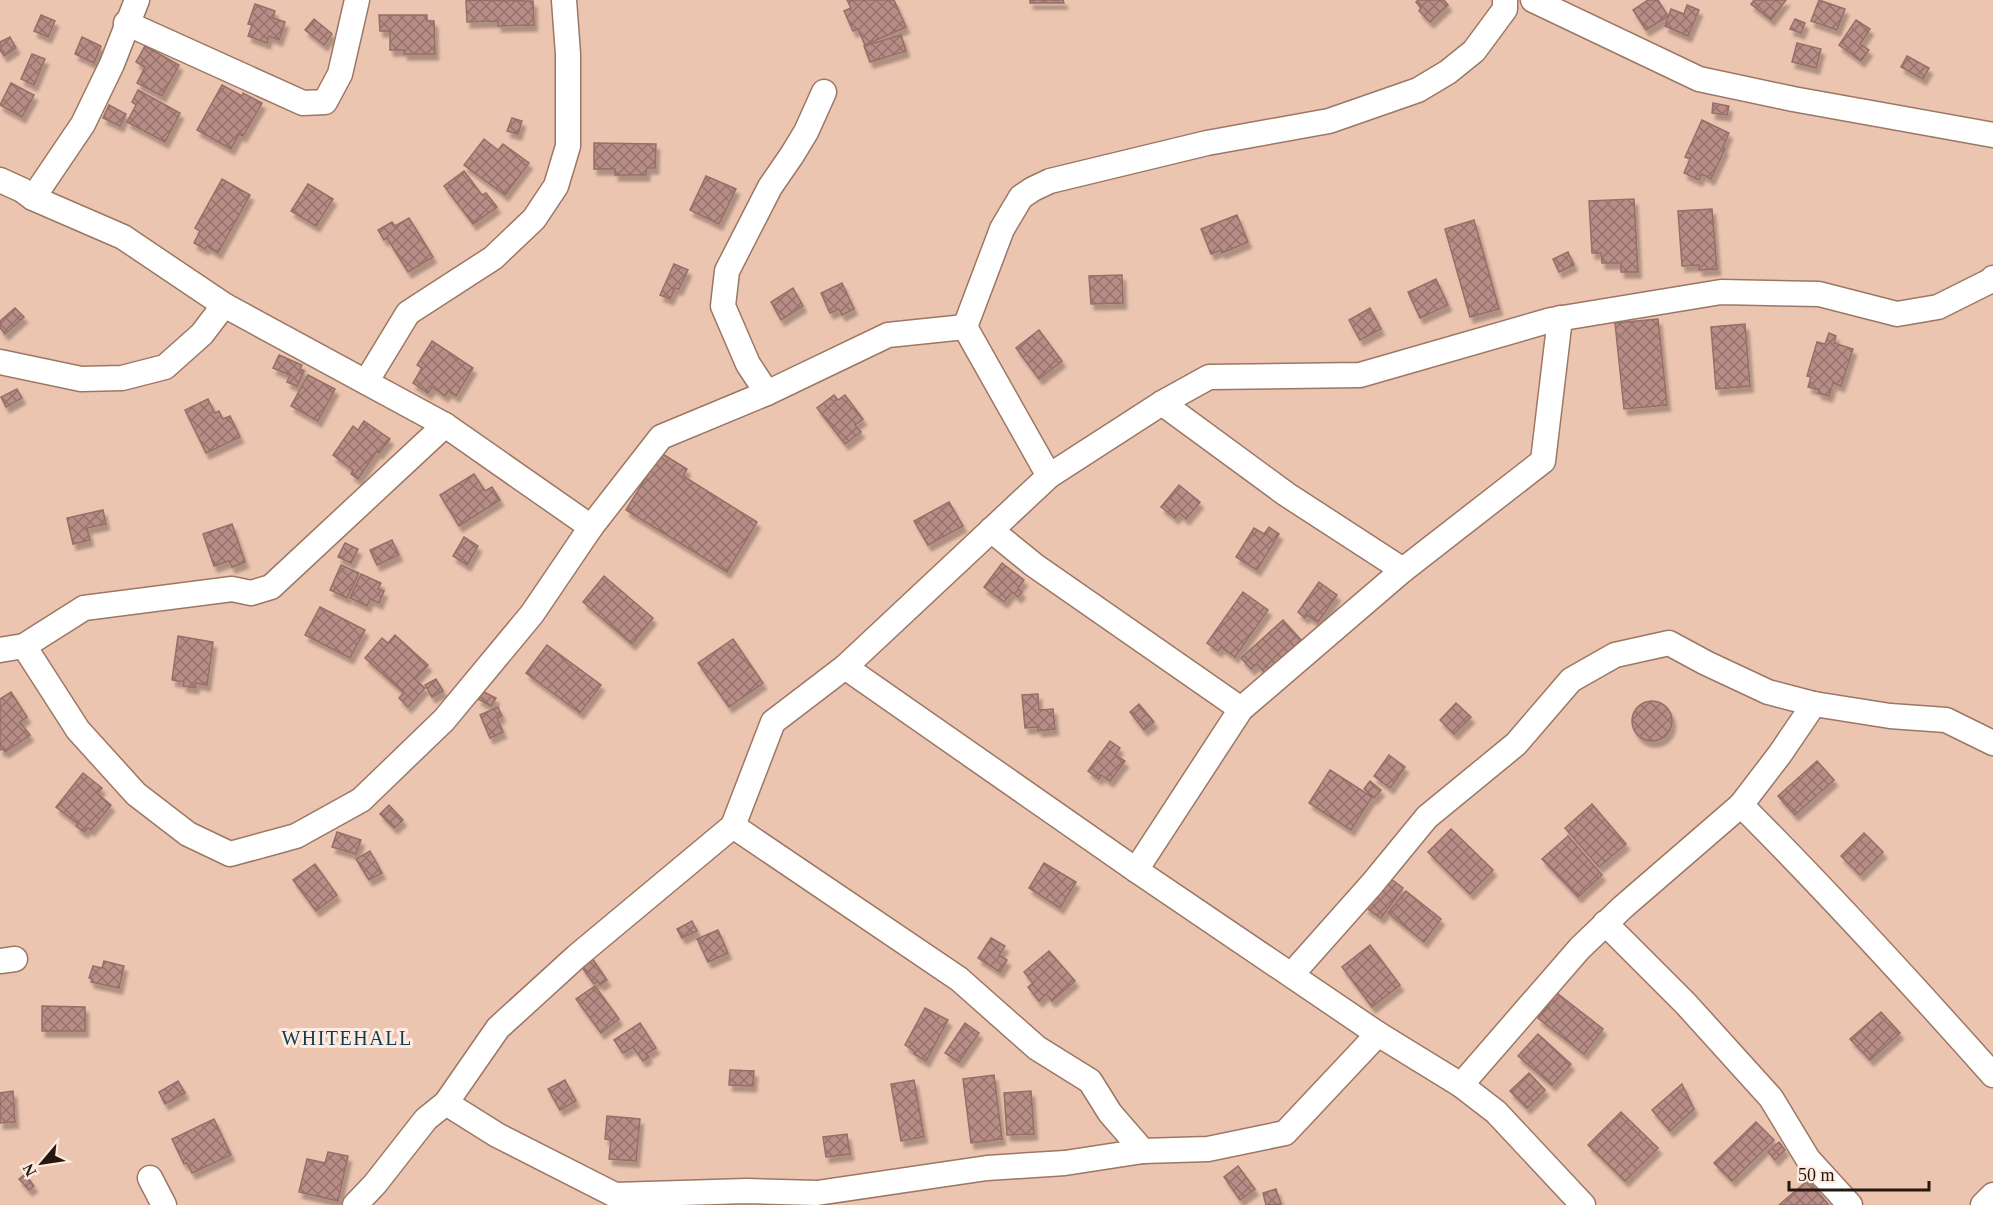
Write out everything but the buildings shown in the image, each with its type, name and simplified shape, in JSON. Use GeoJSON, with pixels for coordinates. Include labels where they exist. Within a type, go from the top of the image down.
{"type":"FeatureCollection","features":[{"type":"Feature","properties":{"kind":"street"},"geometry":{"type":"LineString","coordinates":[[33,198],[83,124],[112,64],[126,23],[137,0]]}},
{"type":"Feature","properties":{"kind":"street"},"geometry":{"type":"LineString","coordinates":[[126,23],[303,104],[325,102],[340,74],[357,0]]}},
{"type":"Feature","properties":{"kind":"street"},"geometry":{"type":"LineString","coordinates":[[366,382],[408,313],[493,258],[534,219],[556,186],[568,146],[568,54],[564,0]]}},
{"type":"Feature","properties":{"kind":"street"},"geometry":{"type":"LineString","coordinates":[[965,327],[1002,229],[1021,197],[1033,189],[1050,181],[1207,143],[1329,121],[1418,90],[1448,72],[1474,51],[1505,9],[1505,0]]}},
{"type":"Feature","properties":{"kind":"street"},"geometry":{"type":"LineString","coordinates":[[1533,0],[1699,79],[1793,99],[1993,135]]}},
{"type":"Feature","properties":{"kind":"street"},"geometry":{"type":"LineString","coordinates":[[767,393],[748,364],[723,306],[727,271],[770,187],[806,132],[824,92]]}},
{"type":"Feature","properties":{"kind":"street"},"geometry":{"type":"LineString","coordinates":[[0,180],[33,198],[123,237],[224,305],[445,425],[591,527]]}},
{"type":"Feature","properties":{"kind":"street"},"geometry":{"type":"LineString","coordinates":[[355,1205],[375,1184],[426,1119],[446,1103],[498,1028],[577,956],[733,826],[773,723],[845,666],[1049,476],[1162,403],[1209,377],[1360,375],[1560,318],[1721,292],[1819,294],[1897,314],[1938,308],[1993,278]]}},
{"type":"Feature","properties":{"kind":"street"},"geometry":{"type":"LineString","coordinates":[[0,362],[81,379],[122,378],[154,370],[165,367],[202,334],[224,305]]}},
{"type":"Feature","properties":{"kind":"street"},"geometry":{"type":"LineString","coordinates":[[1137,870],[1241,709],[1403,570],[1543,461],[1560,318]]}},
{"type":"Feature","properties":{"kind":"street"},"geometry":{"type":"LineString","coordinates":[[24,646],[78,730],[136,794],[188,834],[230,854],[297,836],[361,800],[444,720],[532,614],[591,527],[661,437],[767,393],[888,335],[965,327]]}},
{"type":"Feature","properties":{"kind":"street"},"geometry":{"type":"LineString","coordinates":[[965,327],[1049,476]]}},
{"type":"Feature","properties":{"kind":"street"},"geometry":{"type":"LineString","coordinates":[[1162,403],[1286,494],[1403,570]]}},
{"type":"Feature","properties":{"kind":"street"},"geometry":{"type":"LineString","coordinates":[[0,650],[24,646],[84,608],[232,589],[252,593],[270,587],[445,425]]}},
{"type":"Feature","properties":{"kind":"street"},"geometry":{"type":"LineString","coordinates":[[991,530],[1034,565],[1241,709]]}},
{"type":"Feature","properties":{"kind":"street"},"geometry":{"type":"LineString","coordinates":[[1292,974],[1372,884],[1427,817],[1516,744],[1571,680],[1615,655],[1669,643],[1768,692],[1814,704],[1890,717],[1946,720],[1993,743]]}},
{"type":"Feature","properties":{"kind":"street"},"geometry":{"type":"LineString","coordinates":[[845,666],[1137,870],[1378,1034],[1461,1085],[1496,1112],[1583,1205]]}},
{"type":"Feature","properties":{"kind":"street"},"geometry":{"type":"LineString","coordinates":[[1461,1085],[1580,948],[1605,923],[1741,805],[1814,704]]}},
{"type":"Feature","properties":{"kind":"street"},"geometry":{"type":"LineString","coordinates":[[1741,805],[1900,971],[1993,1075]]}},
{"type":"Feature","properties":{"kind":"street"},"geometry":{"type":"LineString","coordinates":[[733,826],[959,979],[1037,1048],[1090,1082],[1110,1113],[1143,1151]]}},
{"type":"Feature","properties":{"kind":"street"},"geometry":{"type":"LineString","coordinates":[[1605,923],[1686,1004],[1771,1098],[1808,1159],[1850,1205]]}},
{"type":"Feature","properties":{"kind":"street"},"geometry":{"type":"LineString","coordinates":[[446,1103],[497,1136],[615,1195],[747,1191],[817,1193],[987,1168],[1065,1163],[1143,1151],[1208,1149],[1285,1132],[1378,1034]]}},
{"type":"Feature","properties":{"kind":"street"},"geometry":{"type":"LineString","coordinates":[[150,1178],[164,1205]]}},
{"type":"Feature","properties":{"kind":"street"},"geometry":{"type":"LineString","coordinates":[[1983,1205],[1993,1195]]}},
{"type":"Feature","properties":{"kind":"district","name":"WHITEHALL"},"geometry":{"type":"Point","coordinates":[347,1038]}}]}
